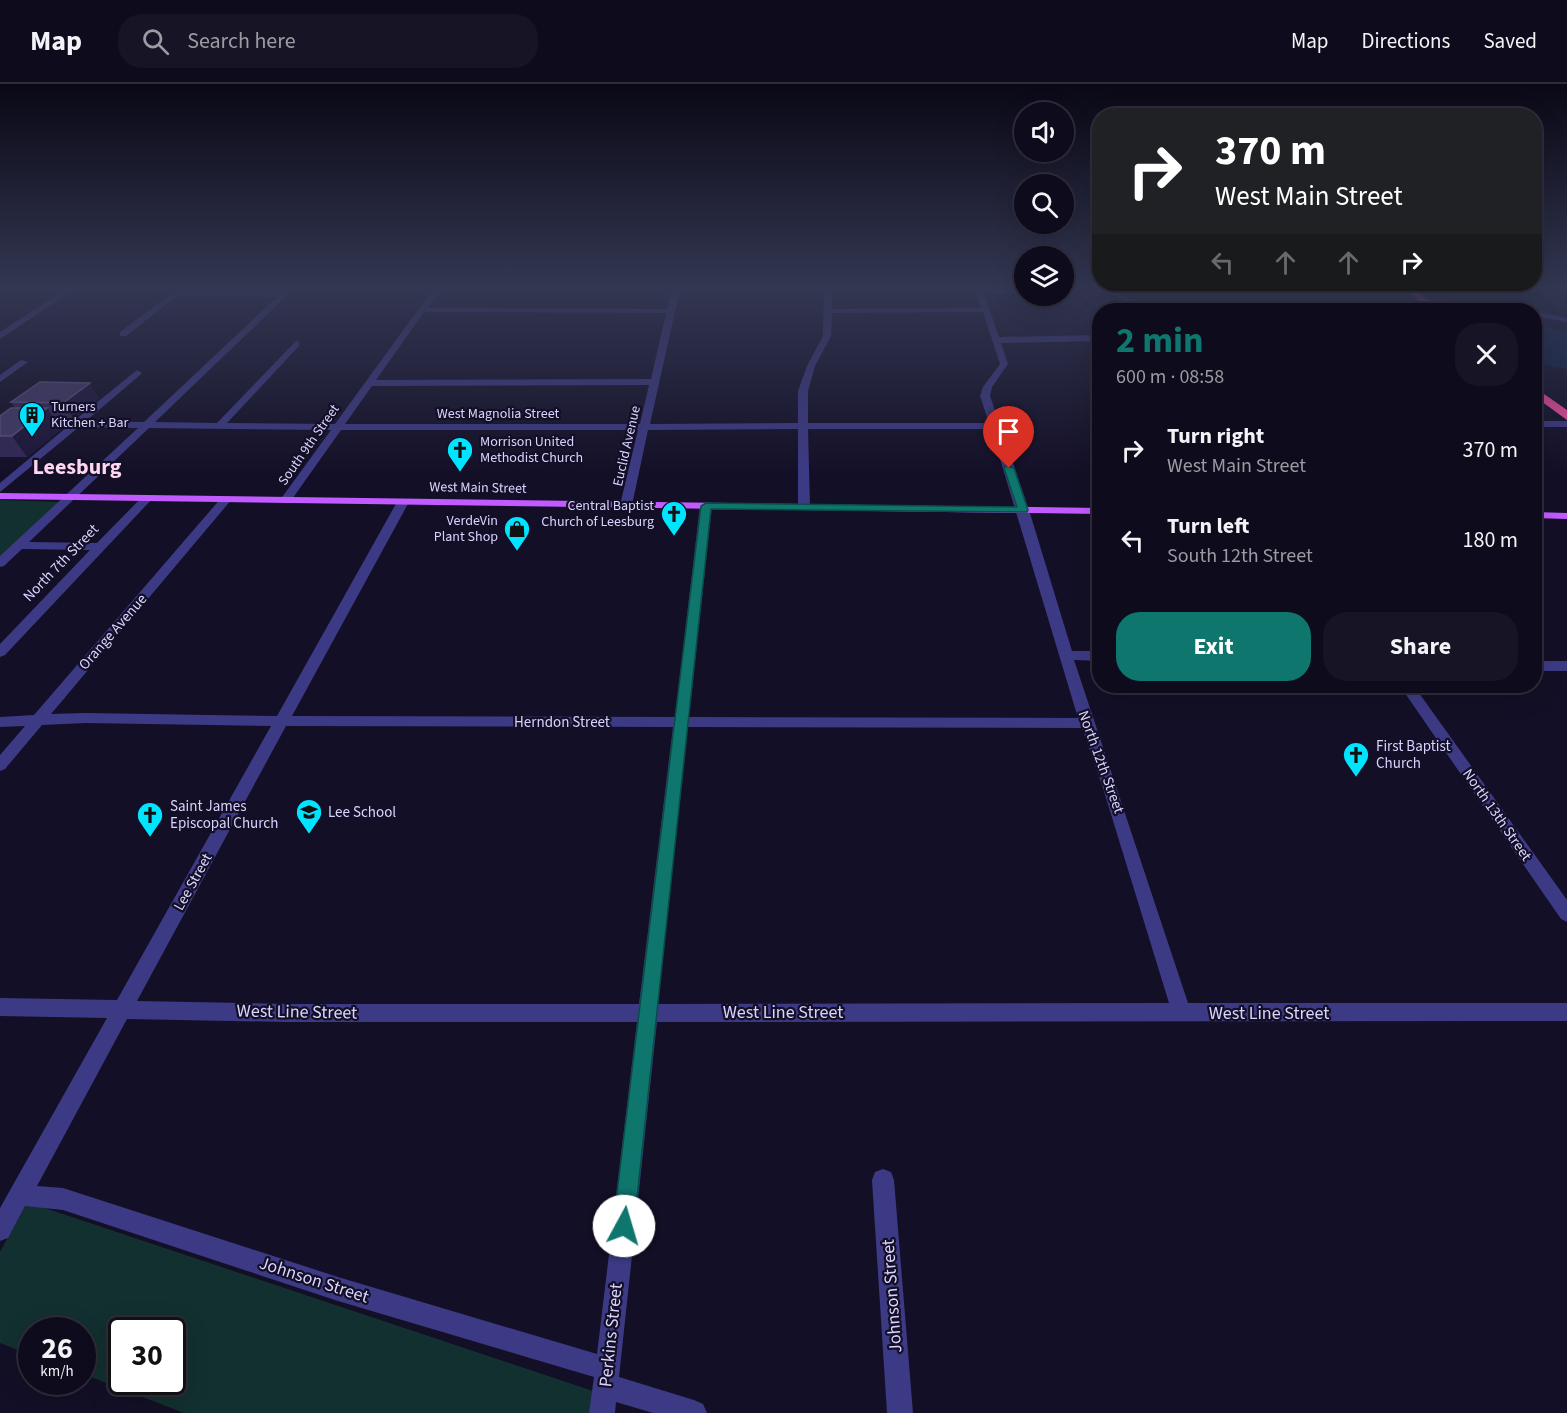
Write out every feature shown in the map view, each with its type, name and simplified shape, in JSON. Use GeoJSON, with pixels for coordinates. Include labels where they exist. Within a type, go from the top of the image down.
{"type":"FeatureCollection","features":[{"type":"Feature","properties":{"kind":"highway"},"geometry":{"type":"LineString","coordinates":[[1542,397],[1567,417]]}},
{"type":"Feature","properties":{"kind":"main road","name":"West Main Street"},"geometry":{"type":"LineString","coordinates":[[0,496],[1092,512]]}},
{"type":"Feature","properties":{"kind":"main road"},"geometry":{"type":"LineString","coordinates":[[1542,515],[1567,516]]}},
{"type":"Feature","properties":{"kind":"street"},"geometry":{"type":"LineString","coordinates":[[0,563],[225,351]]}},
{"type":"Feature","properties":{"kind":"street"},"geometry":{"type":"LineString","coordinates":[[218,427],[289,351]]}},
{"type":"Feature","properties":{"kind":"street","name":"South 9th Street"},"geometry":{"type":"LineString","coordinates":[[286,500],[392,351]]}},
{"type":"Feature","properties":{"kind":"street","name":"Euclid Avenue"},"geometry":{"type":"LineString","coordinates":[[626,505],[663,351]]}},
{"type":"Feature","properties":{"kind":"street"},"geometry":{"type":"LineString","coordinates":[[804,507],[803,391],[811,366],[821,351]]}},
{"type":"Feature","properties":{"kind":"street","name":"North 12th Street"},"geometry":{"type":"LineString","coordinates":[[1001,351],[1004,364],[998,377],[985,391],[985,396],[1023,510],[1087,723],[1114,796],[1182,1013]]}},
{"type":"Feature","properties":{"kind":"street"},"geometry":{"type":"LineString","coordinates":[[0,379],[24,362]]}},
{"type":"Feature","properties":{"kind":"street"},"geometry":{"type":"LineString","coordinates":[[0,489],[137,373]]}},
{"type":"Feature","properties":{"kind":"street"},"geometry":{"type":"LineString","coordinates":[[369,383],[656,382]]}},
{"type":"Feature","properties":{"kind":"street"},"geometry":{"type":"LineString","coordinates":[[1542,424],[1567,424]]}},
{"type":"Feature","properties":{"kind":"street","name":"West Magnolia Street"},"geometry":{"type":"LineString","coordinates":[[3,426],[645,428],[995,426]]}},
{"type":"Feature","properties":{"kind":"street","name":"North 7th Street"},"geometry":{"type":"LineString","coordinates":[[0,652],[147,498]]}},
{"type":"Feature","properties":{"kind":"street","name":"Orange Avenue"},"geometry":{"type":"LineString","coordinates":[[0,765],[226,499]]}},
{"type":"Feature","properties":{"kind":"street","name":"Lee Street"},"geometry":{"type":"LineString","coordinates":[[0,1230],[403,502]]}},
{"type":"Feature","properties":{"kind":"street","name":"Perkins Street"},"geometry":{"type":"LineString","coordinates":[[602,1413],[706,506]]}},
{"type":"Feature","properties":{"kind":"street"},"geometry":{"type":"LineString","coordinates":[[19,545],[100,547]]}},
{"type":"Feature","properties":{"kind":"street"},"geometry":{"type":"LineString","coordinates":[[1066,655],[1092,656]]}},
{"type":"Feature","properties":{"kind":"street"},"geometry":{"type":"LineString","coordinates":[[1542,666],[1567,666]]}},
{"type":"Feature","properties":{"kind":"street","name":"North 13th Street"},"geometry":{"type":"LineString","coordinates":[[1412,693],[1567,915]]}},
{"type":"Feature","properties":{"kind":"street","name":"Herndon Street"},"geometry":{"type":"LineString","coordinates":[[0,722],[85,718],[281,722],[1087,723]]}},
{"type":"Feature","properties":{"kind":"street","name":"West Line Street"},"geometry":{"type":"LineString","coordinates":[[0,1007],[288,1013],[1567,1012]]}},
{"type":"Feature","properties":{"kind":"street","name":"Johnson Street"},"geometry":{"type":"LineString","coordinates":[[883,1180],[900,1413]]}},
{"type":"Feature","properties":{"kind":"street","name":"Johnson Street"},"geometry":{"type":"LineString","coordinates":[[20,1195],[63,1199],[154,1227],[606,1377],[694,1413]]}},
{"type":"Feature","properties":{"kind":"green space"},"geometry":{"type":"Polygon","coordinates":[[[0,500],[60,502],[0,557],[0,500]]]}},
{"type":"Feature","properties":{"kind":"green space"},"geometry":{"type":"Polygon","coordinates":[[[27,1202],[605,1395],[602,1413],[184,1413],[137,1395],[186,1395],[186,1317],[108,1317],[108,1384],[96,1379],[96,1317],[18,1317],[18,1350],[0,1343],[0,1252],[27,1202]]]}},
{"type":"Feature","properties":{"kind":"water"},"geometry":{"type":"Polygon","coordinates":[[[1542,351],[1567,351],[1567,369],[1542,362],[1542,351]]]}},
{"type":"Feature","properties":{"kind":"building"},"geometry":{"type":"Polygon","coordinates":[[[40,382],[90,383],[63,403],[11,402],[40,382]]]}},
{"type":"Feature","properties":{"kind":"building"},"geometry":{"type":"Polygon","coordinates":[[[11,408],[47,408],[12,436],[0,436],[0,416],[11,408]]]}},
{"type":"Feature","properties":{"kind":"place","name":"Turners Kitchen + Bar"},"geometry":{"type":"Point","coordinates":[32,438]}},
{"type":"Feature","properties":{"kind":"place","name":"Morrison United Methodist Church"},"geometry":{"type":"Point","coordinates":[460,473]}},
{"type":"Feature","properties":{"kind":"place","name":"Central Baptist Church of Leesburg"},"geometry":{"type":"Point","coordinates":[674,537]}},
{"type":"Feature","properties":{"kind":"place","name":"VerdeVin Plant Shop"},"geometry":{"type":"Point","coordinates":[517,552]}},
{"type":"Feature","properties":{"kind":"place","name":"First Baptist Church"},"geometry":{"type":"Point","coordinates":[1356,778]}},
{"type":"Feature","properties":{"kind":"place","name":"Lee School"},"geometry":{"type":"Point","coordinates":[309,835]}},
{"type":"Feature","properties":{"kind":"place","name":"Saint James Episcopal Church"},"geometry":{"type":"Point","coordinates":[150,838]}},
{"type":"Feature","properties":{"kind":"district","name":"Leesburg"},"geometry":{"type":"Point","coordinates":[77,467]}},
{"type":"Feature","properties":{"kind":"route"},"geometry":{"type":"LineString","coordinates":[[624,1226],[706,506],[1023,510],[1009,468]]}}]}
